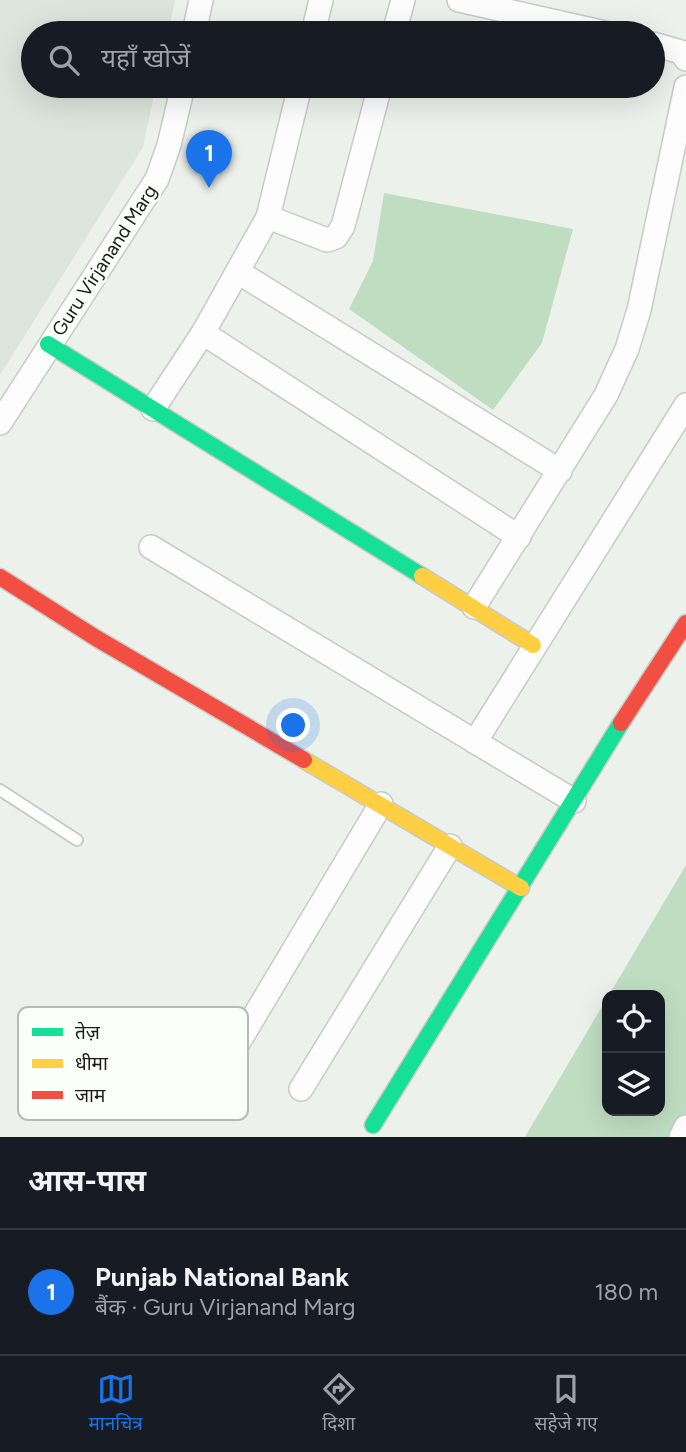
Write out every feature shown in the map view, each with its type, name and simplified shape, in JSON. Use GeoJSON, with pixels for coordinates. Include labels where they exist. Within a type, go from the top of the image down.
{"type":"FeatureCollection","features":[{"type":"Feature","properties":{"kind":"street"},"geometry":{"type":"LineString","coordinates":[[197,21],[201,0]]}},
{"type":"Feature","properties":{"kind":"street"},"geometry":{"type":"LineString","coordinates":[[316,21],[321,0]]}},
{"type":"Feature","properties":{"kind":"street"},"geometry":{"type":"LineString","coordinates":[[397,21],[402,0]]}},
{"type":"Feature","properties":{"kind":"street"},"geometry":{"type":"LineString","coordinates":[[458,0],[552,21]]}},
{"type":"Feature","properties":{"kind":"street"},"geometry":{"type":"LineString","coordinates":[[665,47],[681,52],[686,59]]}},
{"type":"Feature","properties":{"kind":"street"},"geometry":{"type":"LineString","coordinates":[[474,607],[606,395],[627,349],[639,310],[686,87]]}},
{"type":"Feature","properties":{"kind":"street","name":"Guru Virjanand Marg"},"geometry":{"type":"LineString","coordinates":[[0,423],[48,344],[157,179],[169,145],[180,98]]}},
{"type":"Feature","properties":{"kind":"street"},"geometry":{"type":"LineString","coordinates":[[153,409],[202,333],[268,217],[297,98]]}},
{"type":"Feature","properties":{"kind":"street"},"geometry":{"type":"LineString","coordinates":[[268,217],[327,240],[336,237],[342,226],[377,98]]}},
{"type":"Feature","properties":{"kind":"street"},"geometry":{"type":"LineString","coordinates":[[238,272],[559,471]]}},
{"type":"Feature","properties":{"kind":"street"},"geometry":{"type":"LineString","coordinates":[[202,333],[519,537]]}},
{"type":"Feature","properties":{"kind":"street"},"geometry":{"type":"LineString","coordinates":[[48,344],[533,645]]}},
{"type":"Feature","properties":{"kind":"street"},"geometry":{"type":"LineString","coordinates":[[475,742],[533,645],[686,405]]}},
{"type":"Feature","properties":{"kind":"street"},"geometry":{"type":"LineString","coordinates":[[151,547],[573,801]]}},
{"type":"Feature","properties":{"kind":"street"},"geometry":{"type":"LineString","coordinates":[[0,577],[96,638],[521,888]]}},
{"type":"Feature","properties":{"kind":"street"},"geometry":{"type":"LineString","coordinates":[[373,1125],[632,705],[686,624]]}},
{"type":"Feature","properties":{"kind":"street"},"geometry":{"type":"LineString","coordinates":[[248,1027],[381,804]]}},
{"type":"Feature","properties":{"kind":"street"},"geometry":{"type":"LineString","coordinates":[[301,1089],[450,846]]}},
{"type":"Feature","properties":{"kind":"street"},"geometry":{"type":"LineString","coordinates":[[681,1137],[686,1127]]}},
{"type":"Feature","properties":{"kind":"lane"},"geometry":{"type":"LineString","coordinates":[[0,790],[77,840]]}},
{"type":"Feature","properties":{"kind":"shaded area"},"geometry":{"type":"Polygon","coordinates":[[[0,0],[175,0],[171,21],[21,21],[21,98],[153,98],[143,147],[0,375],[0,0]]]}},
{"type":"Feature","properties":{"kind":"green space"},"geometry":{"type":"Polygon","coordinates":[[[384,193],[573,229],[542,343],[493,410],[349,309],[373,261],[384,193]]]}},
{"type":"Feature","properties":{"kind":"green space"},"geometry":{"type":"Polygon","coordinates":[[[686,865],[686,1118],[677,1137],[525,1137],[602,1006],[602,1116],[665,1116],[665,990],[612,990],[686,865]]]}},
{"type":"Feature","properties":{"kind":"traffic: fast"},"geometry":{"type":"LineString","coordinates":[[48,344],[422,576]]}},
{"type":"Feature","properties":{"kind":"traffic: fast"},"geometry":{"type":"LineString","coordinates":[[373,1125],[621,723]]}},
{"type":"Feature","properties":{"kind":"traffic: slow"},"geometry":{"type":"LineString","coordinates":[[422,576],[533,645]]}},
{"type":"Feature","properties":{"kind":"traffic: slow"},"geometry":{"type":"LineString","coordinates":[[304,760],[521,888]]}},
{"type":"Feature","properties":{"kind":"traffic: jam"},"geometry":{"type":"LineString","coordinates":[[0,577],[96,638],[304,760]]}},
{"type":"Feature","properties":{"kind":"traffic: jam"},"geometry":{"type":"LineString","coordinates":[[621,723],[686,623]]}},
{"type":"Feature","properties":{"kind":"place","name":"Punjab National Bank"},"geometry":{"type":"Point","coordinates":[209,188]}}]}
